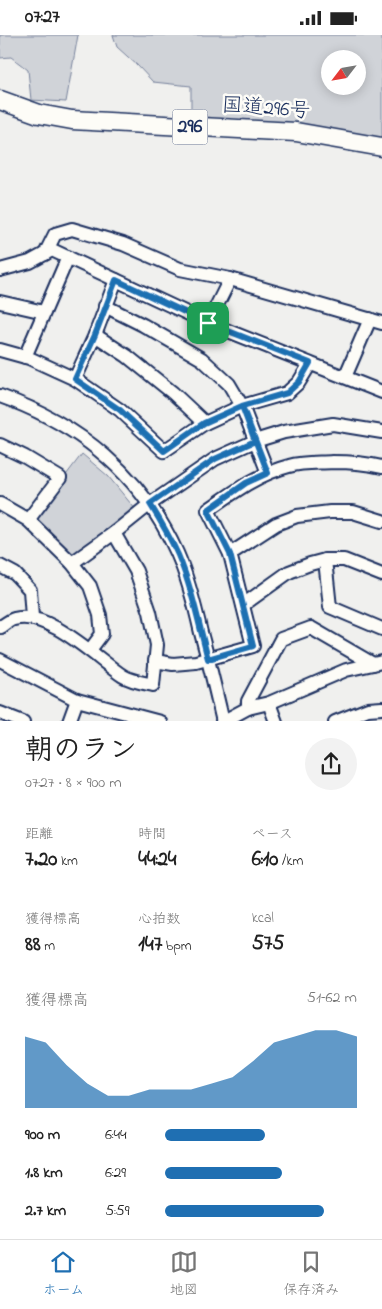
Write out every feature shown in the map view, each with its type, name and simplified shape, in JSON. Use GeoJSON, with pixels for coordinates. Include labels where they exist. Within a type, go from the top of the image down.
{"type":"FeatureCollection","features":[{"type":"Feature","properties":{"kind":"highway","name":"国道296号"},"geometry":{"type":"LineString","coordinates":[[0,100],[39,114],[72,121],[296,132],[382,147]]}},
{"type":"Feature","properties":{"kind":"street"},"geometry":{"type":"LineString","coordinates":[[45,254],[55,234],[72,229],[123,244],[180,269],[230,279],[376,321],[345,377]]}},
{"type":"Feature","properties":{"kind":"street"},"geometry":{"type":"LineString","coordinates":[[0,270],[30,263],[52,250],[208,323],[382,392]]}},
{"type":"Feature","properties":{"kind":"street"},"geometry":{"type":"LineString","coordinates":[[25,357],[68,257]]}},
{"type":"Feature","properties":{"kind":"street"},"geometry":{"type":"LineString","coordinates":[[208,323],[230,279]]}},
{"type":"Feature","properties":{"kind":"street"},"geometry":{"type":"LineString","coordinates":[[75,379],[95,335],[116,280]]}},
{"type":"Feature","properties":{"kind":"street"},"geometry":{"type":"LineString","coordinates":[[0,302],[44,312]]}},
{"type":"Feature","properties":{"kind":"street"},"geometry":{"type":"LineString","coordinates":[[105,307],[143,325],[202,359],[229,384],[242,406],[268,473]]}},
{"type":"Feature","properties":{"kind":"street"},"geometry":{"type":"LineString","coordinates":[[95,335],[128,356],[173,393],[204,423]]}},
{"type":"Feature","properties":{"kind":"street"},"geometry":{"type":"LineString","coordinates":[[0,350],[25,357],[75,379],[120,410],[164,451],[204,423],[242,406],[287,393],[299,382],[310,363]]}},
{"type":"Feature","properties":{"kind":"street"},"geometry":{"type":"LineString","coordinates":[[0,396],[26,405],[79,435],[125,475],[150,504],[168,535],[183,567],[223,721],[248,708],[269,703],[346,670],[378,663]]}},
{"type":"Feature","properties":{"kind":"street"},"geometry":{"type":"LineString","coordinates":[[72,563],[150,504],[215,459],[255,441],[284,432],[333,424],[382,432]]}},
{"type":"Feature","properties":{"kind":"street"},"geometry":{"type":"LineString","coordinates":[[0,445],[18,453],[60,478],[28,520]]}},
{"type":"Feature","properties":{"kind":"street"},"geometry":{"type":"LineString","coordinates":[[155,661],[173,664],[196,662],[253,646],[230,554],[208,510],[246,483],[290,465],[348,462],[382,467]]}},
{"type":"Feature","properties":{"kind":"street"},"geometry":{"type":"LineString","coordinates":[[0,504],[28,520],[72,563],[90,586],[100,615],[102,634],[90,651]]}},
{"type":"Feature","properties":{"kind":"street"},"geometry":{"type":"LineString","coordinates":[[230,554],[276,523],[297,517],[330,512],[353,512],[382,521]]}},
{"type":"Feature","properties":{"kind":"street"},"geometry":{"type":"LineString","coordinates":[[0,626],[13,619],[32,617],[60,630],[125,678],[153,685],[157,645],[150,612],[136,571],[114,533]]}},
{"type":"Feature","properties":{"kind":"street"},"geometry":{"type":"LineString","coordinates":[[242,605],[289,572],[325,560],[344,560],[382,575]]}},
{"type":"Feature","properties":{"kind":"street"},"geometry":{"type":"LineString","coordinates":[[325,560],[330,607],[382,629]]}},
{"type":"Feature","properties":{"kind":"street"},"geometry":{"type":"LineString","coordinates":[[0,566],[15,574],[30,590],[32,617]]}},
{"type":"Feature","properties":{"kind":"street"},"geometry":{"type":"LineString","coordinates":[[248,708],[248,701],[281,639],[312,628],[378,663]]}},
{"type":"Feature","properties":{"kind":"street"},"geometry":{"type":"LineString","coordinates":[[0,660],[77,700],[160,721]]}},
{"type":"Feature","properties":{"kind":"street"},"geometry":{"type":"LineString","coordinates":[[69,721],[77,700]]}},
{"type":"Feature","properties":{"kind":"street"},"geometry":{"type":"LineString","coordinates":[[269,703],[276,721]]}},
{"type":"Feature","properties":{"kind":"street"},"geometry":{"type":"LineString","coordinates":[[335,721],[368,709],[382,708]]}},
{"type":"Feature","properties":{"kind":"street"},"geometry":{"type":"LineString","coordinates":[[0,713],[23,721]]}},
{"type":"Feature","properties":{"kind":"shaded area"},"geometry":{"type":"Polygon","coordinates":[[[0,35],[78,35],[66,102],[31,100],[28,70],[11,57],[0,58],[0,35]]]}},
{"type":"Feature","properties":{"kind":"shaded area"},"geometry":{"type":"Polygon","coordinates":[[[113,35],[382,35],[382,143],[191,118],[191,86],[153,82],[117,47],[113,35]]]}},
{"type":"Feature","properties":{"kind":"shaded area"},"geometry":{"type":"Polygon","coordinates":[[[82,454],[108,476],[136,510],[72,560],[32,520],[82,454]]]}},
{"type":"Feature","properties":{"kind":"route"},"geometry":{"type":"LineString","coordinates":[[208,323],[116,280],[95,335],[75,379],[120,410],[164,451],[204,423],[242,406],[268,473],[246,483],[208,510],[230,554],[253,646],[208,659],[183,567],[168,535],[150,504],[215,459],[255,441],[242,406],[287,393],[299,382],[310,363],[208,323]]}}]}
